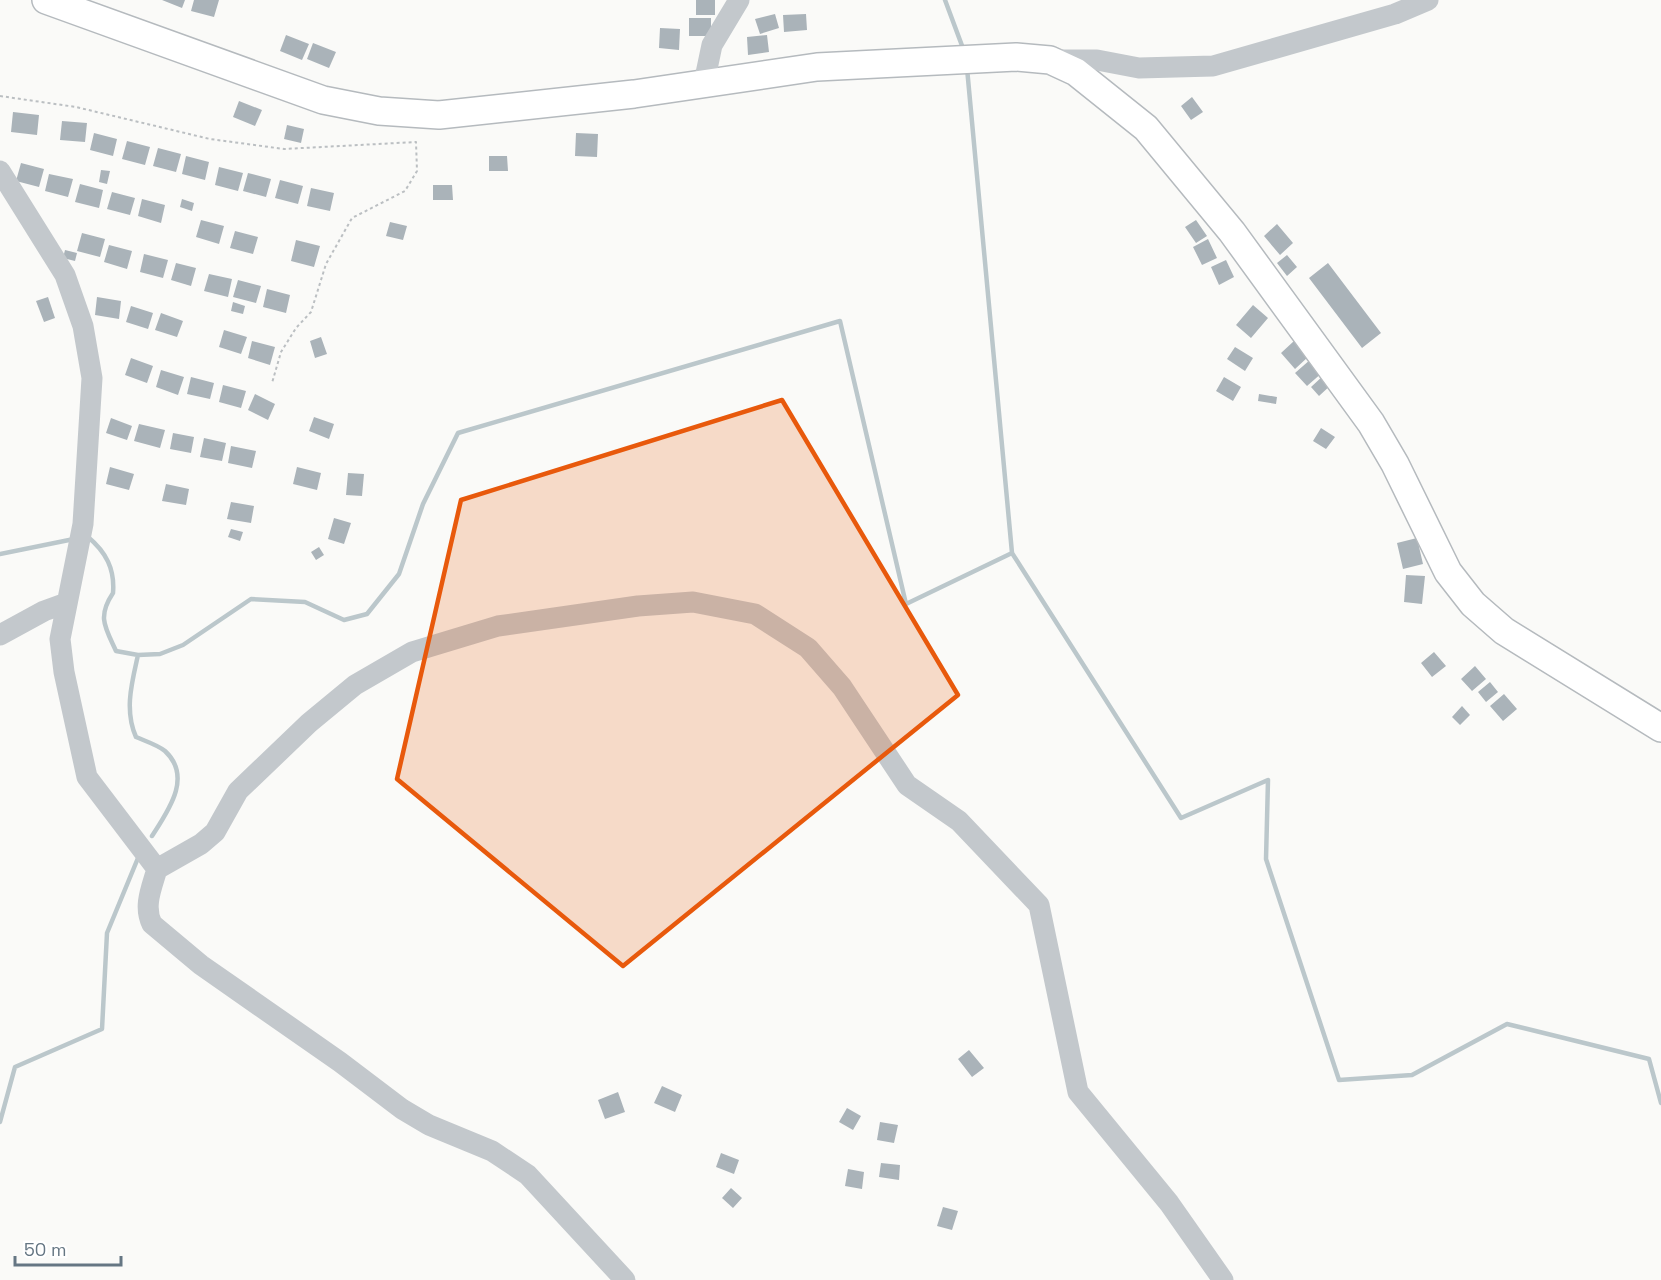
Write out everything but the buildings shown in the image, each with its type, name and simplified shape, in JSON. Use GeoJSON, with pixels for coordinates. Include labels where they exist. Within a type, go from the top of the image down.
{"type":"FeatureCollection","features":[{"type":"Feature","properties":{"kind":"main road"},"geometry":{"type":"LineString","coordinates":[[46,0],[323,100],[379,111],[439,115],[634,94],[817,67],[969,58],[1016,57],[1050,60],[1076,72],[1146,128],[1232,232],[1371,423],[1395,464],[1448,572],[1473,603],[1504,631],[1661,728]]}},
{"type":"Feature","properties":{"kind":"street"},"geometry":{"type":"LineString","coordinates":[[704,83],[712,45],[739,0]]}},
{"type":"Feature","properties":{"kind":"street"},"geometry":{"type":"LineString","coordinates":[[1050,60],[1097,60],[1139,68],[1214,66],[1395,14],[1428,0]]}},
{"type":"Feature","properties":{"kind":"street"},"geometry":{"type":"LineString","coordinates":[[0,171],[65,275],[83,326],[92,378],[80,538],[60,639],[64,672],[87,777],[157,868]]}},
{"type":"Feature","properties":{"kind":"street"},"geometry":{"type":"LineString","coordinates":[[625,1280],[528,1175],[492,1151],[429,1125],[402,1109],[340,1062],[201,965],[159,931],[147,915],[147,905],[157,868],[201,844],[215,832],[238,791],[309,723],[355,685],[411,652],[498,626],[638,606],[693,602],[755,614],[808,648],[842,687],[907,786],[960,821],[1039,905],[1078,1092],[1169,1203],[1223,1280]]}},
{"type":"Feature","properties":{"kind":"street"},"geometry":{"type":"LineString","coordinates":[[0,635],[44,611],[66,603]]}},
{"type":"Feature","properties":{"kind":"path"},"geometry":{"type":"LineString","coordinates":[[0,96],[76,107],[210,139],[284,149],[416,142],[417,171],[405,191],[352,218],[326,264],[311,312],[296,328],[281,352],[272,383]]}},
{"type":"Feature","properties":{"kind":"highlighted area"},"geometry":{"type":"Polygon","coordinates":[[[782,400],[958,695],[623,966],[397,779],[461,500],[782,400]]]}},
{"type":"Feature","properties":{"kind":"waterway"},"geometry":{"type":"LineString","coordinates":[[945,0],[964,51]]}},
{"type":"Feature","properties":{"kind":"waterway"},"geometry":{"type":"LineString","coordinates":[[967,68],[1012,553],[1181,818],[1268,780],[1266,859],[1339,1080],[1412,1075],[1507,1024],[1649,1059],[1661,1103]]}},
{"type":"Feature","properties":{"kind":"waterway"},"geometry":{"type":"LineString","coordinates":[[88,537],[100,549],[111,569],[113,593],[105,609],[104,622],[116,651],[138,655],[160,654],[183,645],[251,599],[305,602],[344,620],[367,614],[399,574],[423,504],[458,433],[840,321],[906,604],[1012,553]]}},
{"type":"Feature","properties":{"kind":"waterway"},"geometry":{"type":"LineString","coordinates":[[0,554],[74,539]]}},
{"type":"Feature","properties":{"kind":"waterway"},"geometry":{"type":"LineString","coordinates":[[138,655],[130,696],[132,727],[136,737],[165,751],[173,761],[177,772],[177,783],[171,805],[152,836]]}},
{"type":"Feature","properties":{"kind":"waterway"},"geometry":{"type":"LineString","coordinates":[[0,1122],[15,1067],[102,1029],[107,933],[138,858]]}}]}
